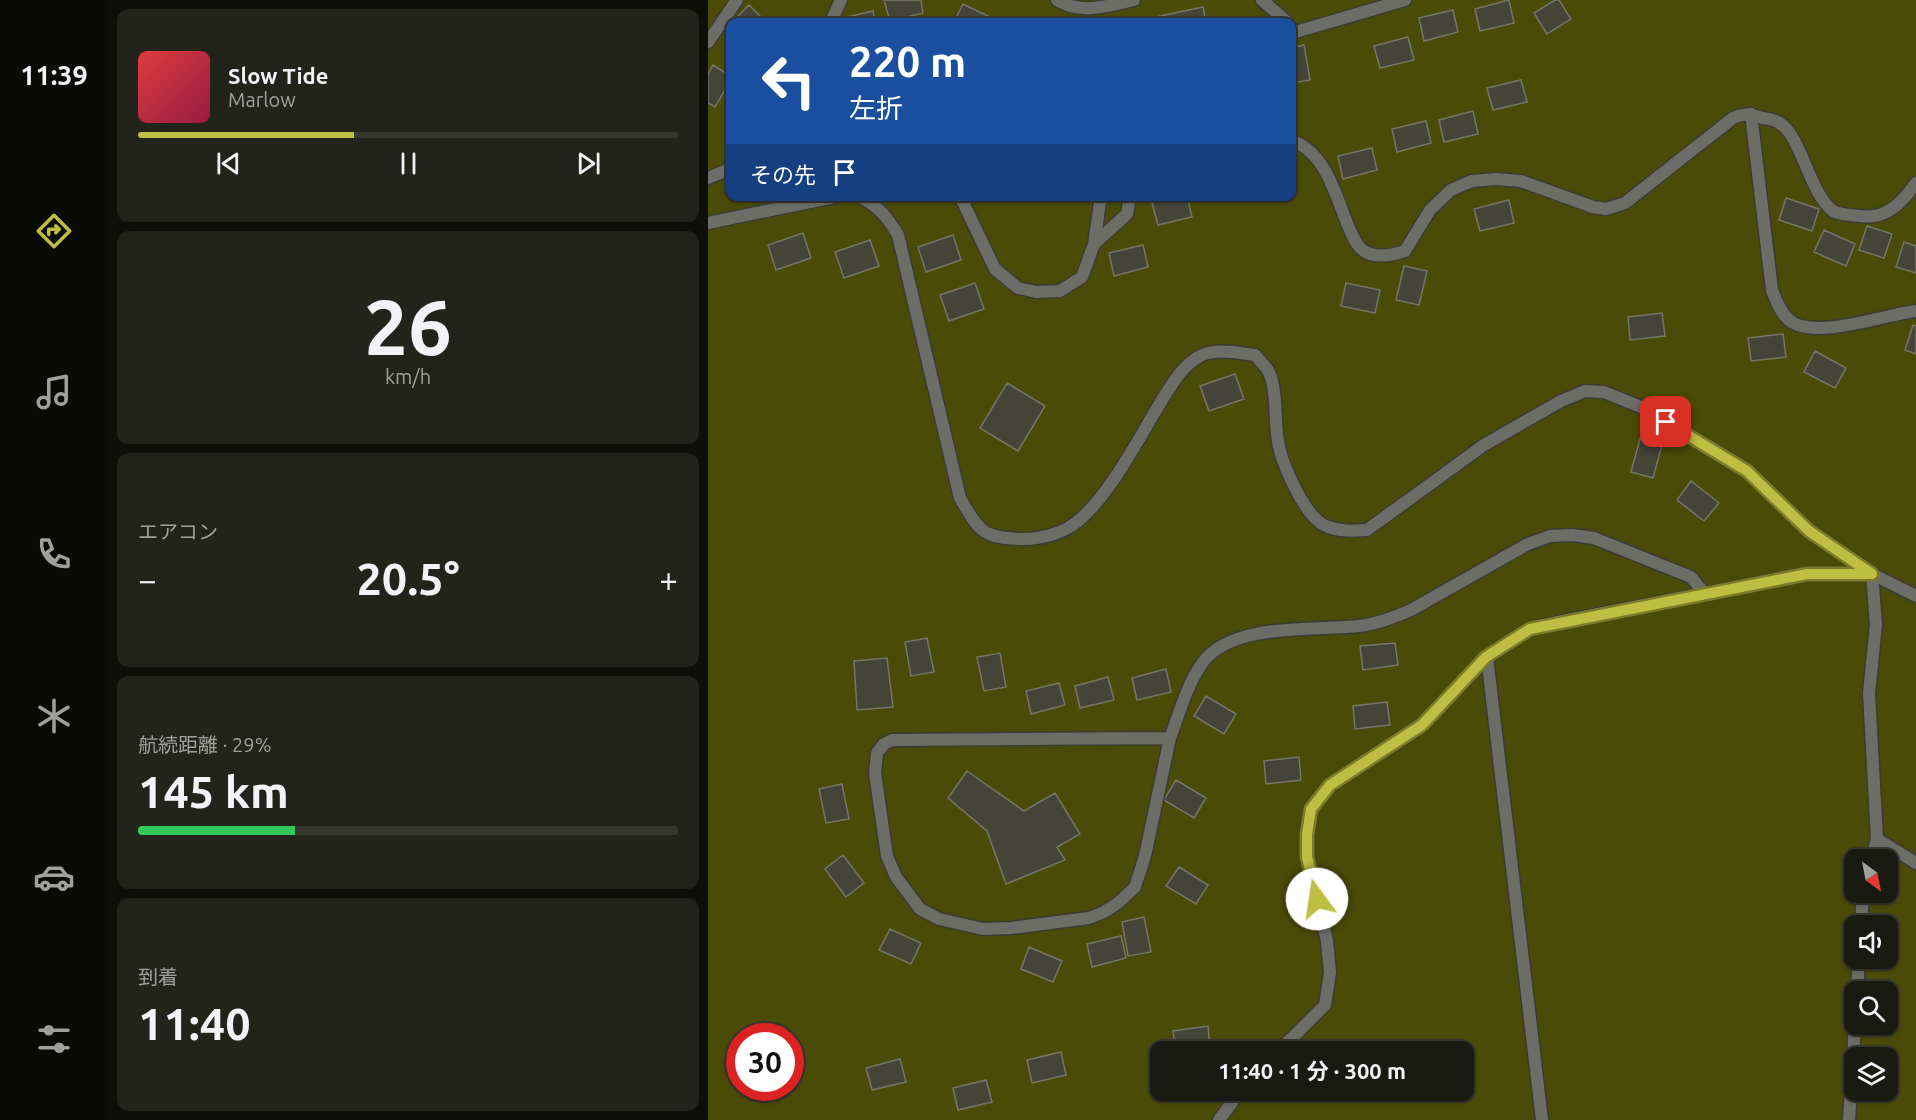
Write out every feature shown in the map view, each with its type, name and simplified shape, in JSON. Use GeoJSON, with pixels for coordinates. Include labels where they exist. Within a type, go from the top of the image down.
{"type":"FeatureCollection","features":[{"type":"Feature","properties":{"kind":"street"},"geometry":{"type":"LineString","coordinates":[[708,42],[737,0]]}},
{"type":"Feature","properties":{"kind":"street"},"geometry":{"type":"LineString","coordinates":[[833,18],[841,0]]}},
{"type":"Feature","properties":{"kind":"street"},"geometry":{"type":"LineString","coordinates":[[1057,0],[1064,5],[1087,9],[1134,0]]}},
{"type":"Feature","properties":{"kind":"street"},"geometry":{"type":"LineString","coordinates":[[1262,0],[1282,18]]}},
{"type":"Feature","properties":{"kind":"street"},"geometry":{"type":"LineString","coordinates":[[1296,29],[1405,0]]}},
{"type":"Feature","properties":{"kind":"street"},"geometry":{"type":"LineString","coordinates":[[1296,142],[1304,145],[1318,160],[1328,177],[1356,242],[1365,252],[1389,256],[1405,251],[1430,210],[1451,190],[1472,182],[1496,179],[1521,181],[1593,207],[1606,209],[1625,202],[1732,118],[1742,114],[1751,114],[1780,123],[1789,133],[1822,198],[1834,211],[1867,217],[1890,212],[1900,204],[1916,183]]}},
{"type":"Feature","properties":{"kind":"street"},"geometry":{"type":"LineString","coordinates":[[1751,114],[1772,291],[1788,319],[1800,327],[1831,328],[1916,311]]}},
{"type":"Feature","properties":{"kind":"street"},"geometry":{"type":"LineString","coordinates":[[708,178],[726,171]]}},
{"type":"Feature","properties":{"kind":"street"},"geometry":{"type":"LineString","coordinates":[[708,224],[816,201]]}},
{"type":"Feature","properties":{"kind":"street"},"geometry":{"type":"LineString","coordinates":[[868,201],[886,215],[898,235],[960,498],[977,527],[998,538],[1028,539],[1053,535],[1078,521],[1101,496],[1180,372],[1201,355],[1222,351],[1255,355],[1269,370],[1275,401],[1277,440],[1285,469],[1311,513],[1324,526],[1346,532],[1367,530],[1484,445],[1561,401],[1585,391],[1604,392],[1646,409],[1747,471],[1809,531],[1872,574],[1916,596]]}},
{"type":"Feature","properties":{"kind":"street"},"geometry":{"type":"LineString","coordinates":[[962,201],[995,269],[1018,288],[1036,292],[1060,291],[1082,277],[1094,244],[1100,201]]}},
{"type":"Feature","properties":{"kind":"street"},"geometry":{"type":"LineString","coordinates":[[1094,244],[1127,214],[1129,201]]}},
{"type":"Feature","properties":{"kind":"street"},"geometry":{"type":"LineString","coordinates":[[1170,738],[892,740],[884,744],[877,753],[875,773],[887,856],[896,877],[920,909],[939,919],[983,929],[1011,928],[1089,918],[1118,903],[1135,887],[1145,856],[1170,738],[1192,680],[1205,660],[1229,642],[1264,631],[1361,626],[1395,617],[1526,545],[1550,536],[1572,535],[1594,538],[1691,577],[1706,594]]}},
{"type":"Feature","properties":{"kind":"street"},"geometry":{"type":"LineString","coordinates":[[1289,1041],[1325,1005],[1330,973],[1327,941],[1307,857],[1307,834],[1311,809],[1330,785],[1422,725],[1486,657],[1530,629],[1807,574],[1872,574]]}},
{"type":"Feature","properties":{"kind":"street"},"geometry":{"type":"LineString","coordinates":[[1872,574],[1876,625],[1869,693],[1877,839],[1874,849]]}},
{"type":"Feature","properties":{"kind":"street"},"geometry":{"type":"LineString","coordinates":[[1486,657],[1542,1120]]}},
{"type":"Feature","properties":{"kind":"street"},"geometry":{"type":"LineString","coordinates":[[1877,839],[1916,863]]}},
{"type":"Feature","properties":{"kind":"street"},"geometry":{"type":"LineString","coordinates":[[1849,1120],[1854,1035]]}},
{"type":"Feature","properties":{"kind":"street"},"geometry":{"type":"LineString","coordinates":[[1219,1120],[1233,1101]]}},
{"type":"Feature","properties":{"kind":"shaded area"},"geometry":{"type":"Polygon","coordinates":[[[708,0],[1916,0],[1916,1120],[708,1120],[708,0]]]}},
{"type":"Feature","properties":{"kind":"building"},"geometry":{"type":"Polygon","coordinates":[[[884,0],[921,0],[923,13],[902,18],[889,18],[884,0]]]}},
{"type":"Feature","properties":{"kind":"building"},"geometry":{"type":"Polygon","coordinates":[[[1509,0],[1514,23],[1480,31],[1475,9],[1509,0]]]}},
{"type":"Feature","properties":{"kind":"building"},"geometry":{"type":"Polygon","coordinates":[[[1555,0],[1559,0],[1571,19],[1547,34],[1534,13],[1555,0]]]}},
{"type":"Feature","properties":{"kind":"building"},"geometry":{"type":"Polygon","coordinates":[[[963,4],[992,18],[956,18],[963,4]]]}},
{"type":"Feature","properties":{"kind":"building"},"geometry":{"type":"Polygon","coordinates":[[[749,5],[762,18],[736,18],[749,5]]]}},
{"type":"Feature","properties":{"kind":"building"},"geometry":{"type":"Polygon","coordinates":[[[1203,7],[1205,18],[1151,18],[1203,7]]]}},
{"type":"Feature","properties":{"kind":"building"},"geometry":{"type":"Polygon","coordinates":[[[1453,10],[1458,32],[1424,41],[1419,18],[1453,10]]]}},
{"type":"Feature","properties":{"kind":"building"},"geometry":{"type":"Polygon","coordinates":[[[873,11],[874,18],[843,18],[873,11]]]}},
{"type":"Feature","properties":{"kind":"building"},"geometry":{"type":"Polygon","coordinates":[[[1408,37],[1414,60],[1380,68],[1374,46],[1408,37]]]}},
{"type":"Feature","properties":{"kind":"building"},"geometry":{"type":"Polygon","coordinates":[[[1304,45],[1310,80],[1296,82],[1296,47],[1304,45]]]}},
{"type":"Feature","properties":{"kind":"building"},"geometry":{"type":"Polygon","coordinates":[[[713,65],[726,73],[726,88],[715,107],[708,103],[708,74],[713,65]]]}},
{"type":"Feature","properties":{"kind":"building"},"geometry":{"type":"Polygon","coordinates":[[[1521,80],[1527,102],[1493,110],[1487,88],[1521,80]]]}},
{"type":"Feature","properties":{"kind":"building"},"geometry":{"type":"Polygon","coordinates":[[[1473,111],[1478,134],[1444,142],[1439,120],[1473,111]]]}},
{"type":"Feature","properties":{"kind":"building"},"geometry":{"type":"Polygon","coordinates":[[[1426,121],[1431,143],[1397,152],[1392,129],[1426,121]]]}},
{"type":"Feature","properties":{"kind":"building"},"geometry":{"type":"Polygon","coordinates":[[[1372,148],[1377,170],[1343,179],[1338,156],[1372,148]]]}},
{"type":"Feature","properties":{"kind":"building"},"geometry":{"type":"Polygon","coordinates":[[[1786,198],[1819,209],[1812,231],[1779,220],[1786,198]]]}},
{"type":"Feature","properties":{"kind":"building"},"geometry":{"type":"Polygon","coordinates":[[[1509,200],[1514,223],[1480,231],[1474,209],[1509,200]]]}},
{"type":"Feature","properties":{"kind":"building"},"geometry":{"type":"Polygon","coordinates":[[[1188,201],[1192,217],[1158,225],[1152,203],[1188,201]]]}},
{"type":"Feature","properties":{"kind":"building"},"geometry":{"type":"Polygon","coordinates":[[[1867,226],[1892,234],[1884,258],[1859,250],[1867,226]]]}},
{"type":"Feature","properties":{"kind":"building"},"geometry":{"type":"Polygon","coordinates":[[[1824,230],[1855,244],[1846,266],[1814,252],[1824,230]]]}},
{"type":"Feature","properties":{"kind":"building"},"geometry":{"type":"Polygon","coordinates":[[[803,233],[811,258],[776,270],[768,245],[803,233]]]}},
{"type":"Feature","properties":{"kind":"building"},"geometry":{"type":"Polygon","coordinates":[[[953,235],[961,260],[926,272],[918,247],[953,235]]]}},
{"type":"Feature","properties":{"kind":"building"},"geometry":{"type":"Polygon","coordinates":[[[870,240],[879,266],[844,278],[835,252],[870,240]]]}},
{"type":"Feature","properties":{"kind":"building"},"geometry":{"type":"Polygon","coordinates":[[[1904,242],[1916,246],[1916,273],[1896,267],[1904,242]]]}},
{"type":"Feature","properties":{"kind":"building"},"geometry":{"type":"Polygon","coordinates":[[[1143,245],[1148,267],[1114,276],[1109,253],[1143,245]]]}},
{"type":"Feature","properties":{"kind":"building"},"geometry":{"type":"Polygon","coordinates":[[[1404,266],[1427,271],[1419,305],[1396,300],[1404,266]]]}},
{"type":"Feature","properties":{"kind":"building"},"geometry":{"type":"Polygon","coordinates":[[[975,283],[984,309],[949,321],[940,295],[975,283]]]}},
{"type":"Feature","properties":{"kind":"building"},"geometry":{"type":"Polygon","coordinates":[[[1346,283],[1380,290],[1375,313],[1341,306],[1346,283]]]}},
{"type":"Feature","properties":{"kind":"building"},"geometry":{"type":"Polygon","coordinates":[[[1662,313],[1665,336],[1630,340],[1628,317],[1662,313]]]}},
{"type":"Feature","properties":{"kind":"building"},"geometry":{"type":"Polygon","coordinates":[[[1913,325],[1916,326],[1916,354],[1905,350],[1913,325]]]}},
{"type":"Feature","properties":{"kind":"building"},"geometry":{"type":"Polygon","coordinates":[[[1783,334],[1786,357],[1751,361],[1748,338],[1783,334]]]}},
{"type":"Feature","properties":{"kind":"building"},"geometry":{"type":"Polygon","coordinates":[[[1815,351],[1846,368],[1835,388],[1804,372],[1815,351]]]}},
{"type":"Feature","properties":{"kind":"building"},"geometry":{"type":"Polygon","coordinates":[[[1235,374],[1244,399],[1209,411],[1200,386],[1235,374]]]}},
{"type":"Feature","properties":{"kind":"building"},"geometry":{"type":"Polygon","coordinates":[[[1007,383],[1045,406],[1018,451],[980,428],[1007,383]]]}},
{"type":"Feature","properties":{"kind":"building"},"geometry":{"type":"Polygon","coordinates":[[[1640,439],[1662,445],[1653,478],[1631,472],[1640,439]]]}},
{"type":"Feature","properties":{"kind":"building"},"geometry":{"type":"Polygon","coordinates":[[[1691,481],[1719,503],[1704,521],[1677,500],[1691,481]]]}},
{"type":"Feature","properties":{"kind":"building"},"geometry":{"type":"Polygon","coordinates":[[[927,638],[934,672],[911,676],[905,642],[927,638]]]}},
{"type":"Feature","properties":{"kind":"building"},"geometry":{"type":"Polygon","coordinates":[[[1395,643],[1398,665],[1363,670],[1360,646],[1395,643]]]}},
{"type":"Feature","properties":{"kind":"building"},"geometry":{"type":"Polygon","coordinates":[[[1000,653],[1006,687],[984,691],[977,657],[1000,653]]]}},
{"type":"Feature","properties":{"kind":"building"},"geometry":{"type":"Polygon","coordinates":[[[887,658],[893,707],[857,710],[854,661],[887,658]]]}},
{"type":"Feature","properties":{"kind":"building"},"geometry":{"type":"Polygon","coordinates":[[[1166,669],[1171,692],[1137,700],[1132,678],[1166,669]]]}},
{"type":"Feature","properties":{"kind":"building"},"geometry":{"type":"Polygon","coordinates":[[[1108,677],[1114,700],[1080,708],[1075,686],[1108,677]]]}},
{"type":"Feature","properties":{"kind":"building"},"geometry":{"type":"Polygon","coordinates":[[[1059,683],[1065,705],[1031,714],[1026,691],[1059,683]]]}},
{"type":"Feature","properties":{"kind":"building"},"geometry":{"type":"Polygon","coordinates":[[[1206,696],[1236,714],[1224,734],[1194,716],[1206,696]]]}},
{"type":"Feature","properties":{"kind":"building"},"geometry":{"type":"Polygon","coordinates":[[[1387,702],[1390,725],[1355,729],[1353,706],[1387,702]]]}},
{"type":"Feature","properties":{"kind":"building"},"geometry":{"type":"Polygon","coordinates":[[[1299,757],[1301,780],[1266,784],[1264,761],[1299,757]]]}},
{"type":"Feature","properties":{"kind":"building"},"geometry":{"type":"Polygon","coordinates":[[[967,771],[1024,811],[1055,793],[1080,834],[1057,847],[1065,860],[1006,884],[987,831],[948,798],[967,771]]]}},
{"type":"Feature","properties":{"kind":"building"},"geometry":{"type":"Polygon","coordinates":[[[1176,780],[1206,798],[1194,818],[1164,800],[1176,780]]]}},
{"type":"Feature","properties":{"kind":"building"},"geometry":{"type":"Polygon","coordinates":[[[842,784],[849,819],[826,823],[819,789],[842,784]]]}},
{"type":"Feature","properties":{"kind":"building"},"geometry":{"type":"Polygon","coordinates":[[[843,855],[864,883],[846,897],[825,869],[843,855]]]}},
{"type":"Feature","properties":{"kind":"building"},"geometry":{"type":"Polygon","coordinates":[[[1179,867],[1208,885],[1196,904],[1166,886],[1179,867]]]}},
{"type":"Feature","properties":{"kind":"building"},"geometry":{"type":"Polygon","coordinates":[[[1144,917],[1151,952],[1128,956],[1122,922],[1144,917]]]}},
{"type":"Feature","properties":{"kind":"building"},"geometry":{"type":"Polygon","coordinates":[[[890,929],[921,943],[911,964],[879,950],[890,929]]]}},
{"type":"Feature","properties":{"kind":"building"},"geometry":{"type":"Polygon","coordinates":[[[1121,936],[1126,958],[1092,967],[1087,944],[1121,936]]]}},
{"type":"Feature","properties":{"kind":"building"},"geometry":{"type":"Polygon","coordinates":[[[1029,947],[1062,961],[1053,982],[1021,969],[1029,947]]]}},
{"type":"Feature","properties":{"kind":"building"},"geometry":{"type":"Polygon","coordinates":[[[1208,1026],[1209,1041],[1174,1041],[1173,1031],[1208,1026]]]}},
{"type":"Feature","properties":{"kind":"building"},"geometry":{"type":"Polygon","coordinates":[[[1061,1052],[1066,1075],[1032,1083],[1027,1060],[1061,1052]]]}},
{"type":"Feature","properties":{"kind":"building"},"geometry":{"type":"Polygon","coordinates":[[[900,1059],[906,1082],[872,1090],[866,1068],[900,1059]]]}},
{"type":"Feature","properties":{"kind":"building"},"geometry":{"type":"Polygon","coordinates":[[[986,1080],[992,1102],[958,1110],[953,1088],[986,1080]]]}},
{"type":"Feature","properties":{"kind":"route"},"geometry":{"type":"LineString","coordinates":[[1317,899],[1307,857],[1307,834],[1311,809],[1330,785],[1422,725],[1486,657],[1530,629],[1807,574],[1872,574],[1809,531],[1747,471],[1666,422]]}}]}
